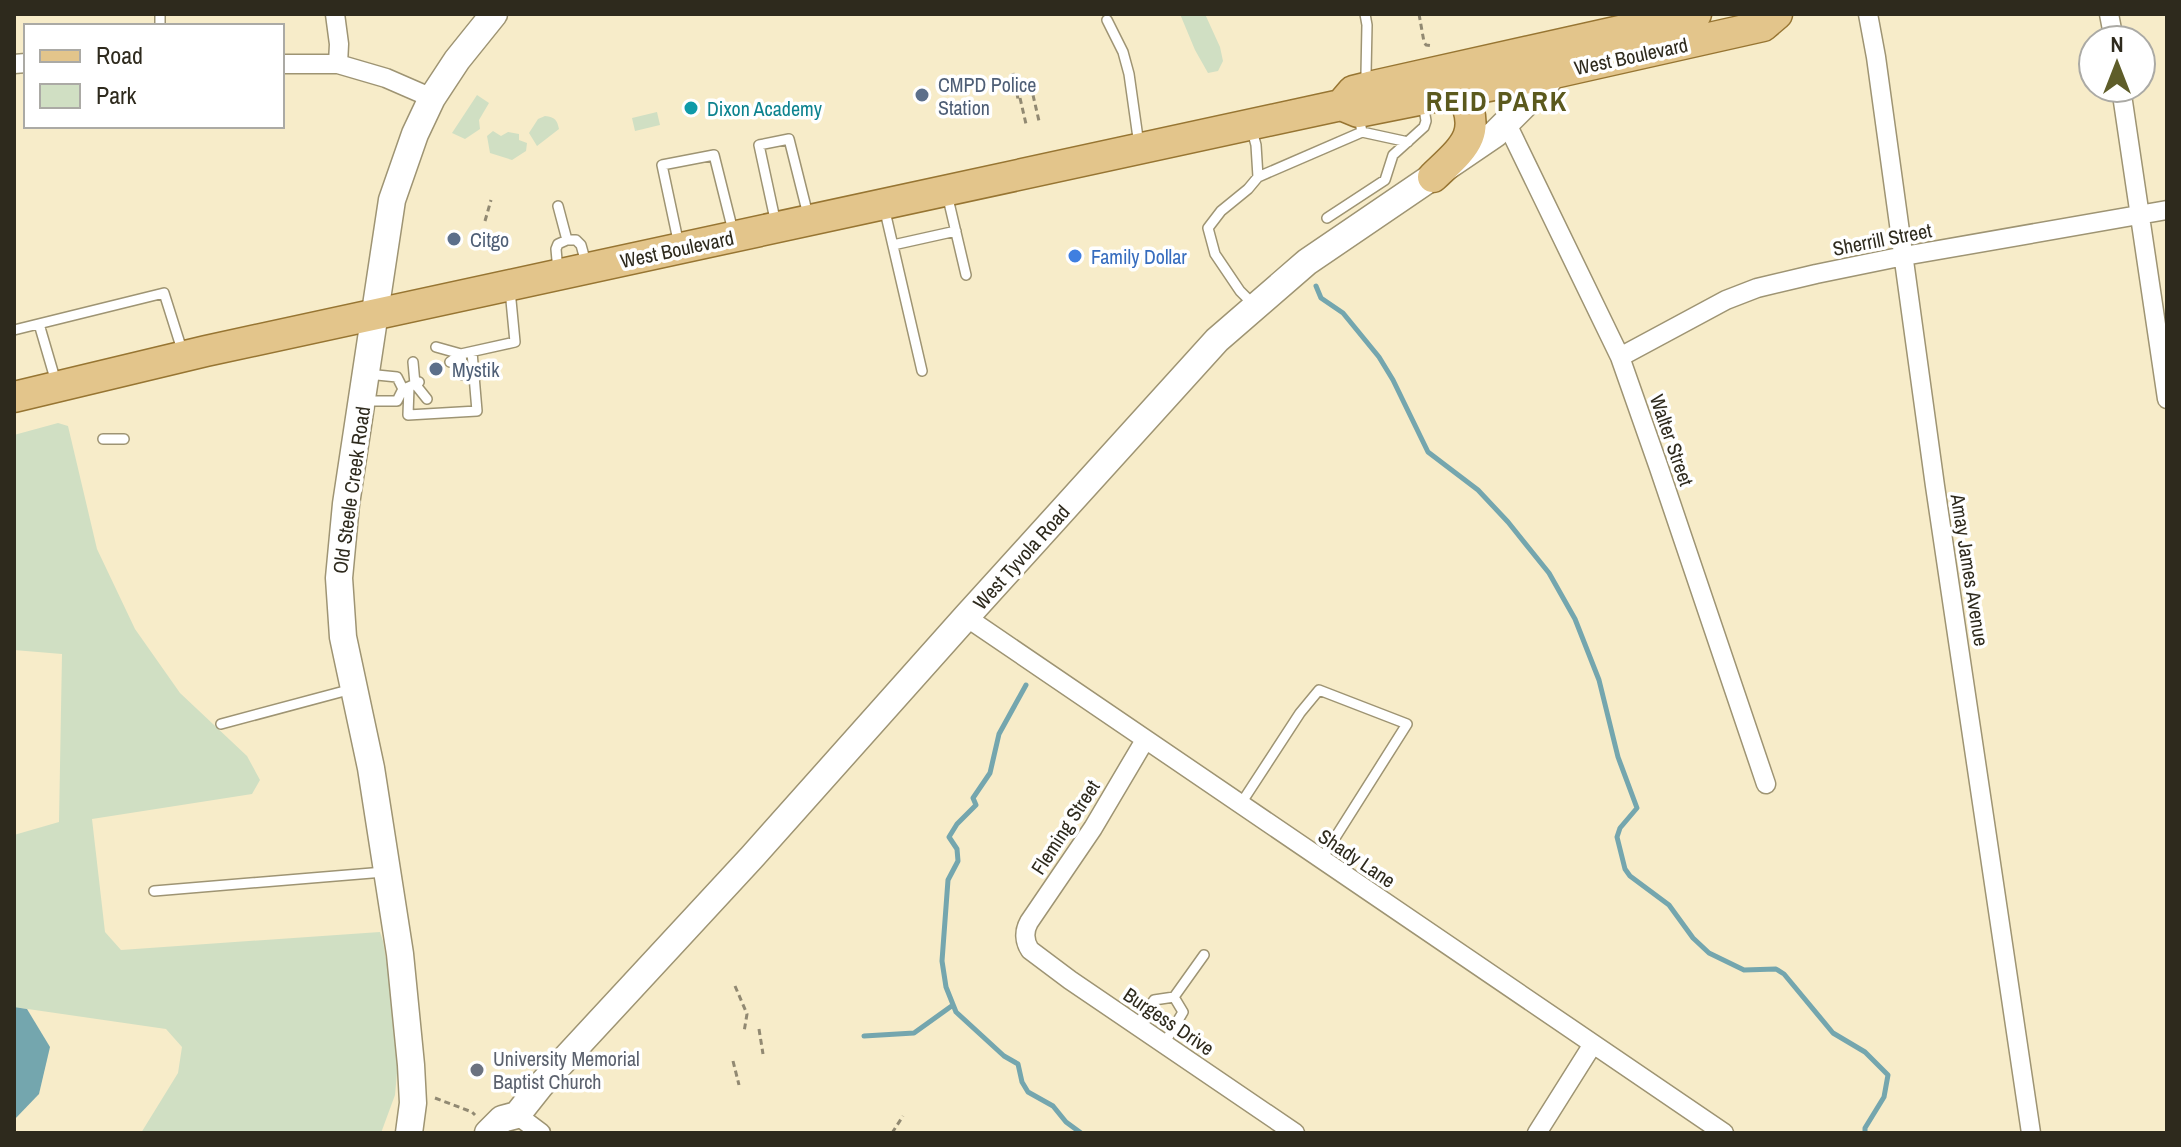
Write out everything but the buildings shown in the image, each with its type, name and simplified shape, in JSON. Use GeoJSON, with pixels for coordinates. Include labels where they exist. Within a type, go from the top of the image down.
{"type":"FeatureCollection","features":[{"type":"Feature","properties":{"kind":"main road","name":"West Boulevard"},"geometry":{"type":"LineString","coordinates":[[14,397],[184,356],[1139,148],[1250,125],[1461,92],[1693,14]]}},
{"type":"Feature","properties":{"kind":"main road","name":"West Boulevard"},"geometry":{"type":"LineString","coordinates":[[1358,109],[1554,59],[1763,26],[1777,14]]}},
{"type":"Feature","properties":{"kind":"main road"},"geometry":{"type":"LineString","coordinates":[[1433,177],[1468,139],[1472,115],[1461,92]]}},
{"type":"Feature","properties":{"kind":"street"},"geometry":{"type":"LineString","coordinates":[[335,14],[338,64]]}},
{"type":"Feature","properties":{"kind":"street","name":"Old Steele Creek Road"},"geometry":{"type":"LineString","coordinates":[[409,1133],[413,1103],[400,954],[371,768],[343,637],[339,578],[346,504],[392,200],[415,134],[432,98],[457,60],[494,14]]}},
{"type":"Feature","properties":{"kind":"street","name":"Amay James Avenue"},"geometry":{"type":"LineString","coordinates":[[1868,14],[2031,1133]]}},
{"type":"Feature","properties":{"kind":"street","name":"West Tyvola Road"},"geometry":{"type":"LineString","coordinates":[[484,1128],[502,1119],[515,1124],[540,1086],[752,857],[1217,340],[1307,262],[1507,124],[1554,59]]}},
{"type":"Feature","properties":{"kind":"street"},"geometry":{"type":"LineString","coordinates":[[284,64],[338,64],[386,78],[432,98]]}},
{"type":"Feature","properties":{"kind":"street"},"geometry":{"type":"LineString","coordinates":[[2123,104],[2167,399]]}},
{"type":"Feature","properties":{"kind":"street","name":"Walter Street"},"geometry":{"type":"LineString","coordinates":[[1507,124],[1620,357],[1766,784]]}},
{"type":"Feature","properties":{"kind":"street","name":"Sherrill Street"},"geometry":{"type":"LineString","coordinates":[[1620,357],[1726,300],[1757,288],[1904,256],[2167,210]]}},
{"type":"Feature","properties":{"kind":"street","name":"Shady Lane"},"geometry":{"type":"LineString","coordinates":[[966,617],[1724,1133]]}},
{"type":"Feature","properties":{"kind":"street","name":"Fleming Street"},"geometry":{"type":"LineString","coordinates":[[1025,939],[1029,922],[1093,828],[1145,740]]}},
{"type":"Feature","properties":{"kind":"street","name":"Burgess Drive"},"geometry":{"type":"LineString","coordinates":[[1025,939],[1030,950],[1295,1133]]}},
{"type":"Feature","properties":{"kind":"street"},"geometry":{"type":"LineString","coordinates":[[1537,1133],[1593,1044]]}},
{"type":"Feature","properties":{"kind":"street"},"geometry":{"type":"LineString","coordinates":[[515,1124],[541,1133]]}},
{"type":"Feature","properties":{"kind":"lane"},"geometry":{"type":"LineString","coordinates":[[1256,307],[1240,291],[1215,254],[1208,228],[1221,211],[1258,177],[1358,109],[1366,74],[1365,14]]}},
{"type":"Feature","properties":{"kind":"lane"},"geometry":{"type":"LineString","coordinates":[[1107,20],[1123,52],[1129,74],[1139,148]]}},
{"type":"Feature","properties":{"kind":"lane"},"geometry":{"type":"LineString","coordinates":[[1327,218],[1385,180],[1393,155],[1424,127],[1426,121],[1422,100]]}},
{"type":"Feature","properties":{"kind":"lane"},"geometry":{"type":"LineString","coordinates":[[1358,109],[1408,142]]}},
{"type":"Feature","properties":{"kind":"lane"},"geometry":{"type":"LineString","coordinates":[[1250,125],[1256,145],[1258,177]]}},
{"type":"Feature","properties":{"kind":"lane"},"geometry":{"type":"LineString","coordinates":[[777,227],[759,145],[789,139],[810,220]]}},
{"type":"Feature","properties":{"kind":"lane"},"geometry":{"type":"LineString","coordinates":[[680,248],[662,165],[714,155],[734,236]]}},
{"type":"Feature","properties":{"kind":"lane"},"geometry":{"type":"LineString","coordinates":[[946,190],[966,275]]}},
{"type":"Feature","properties":{"kind":"lane"},"geometry":{"type":"LineString","coordinates":[[883,204],[922,371]]}},
{"type":"Feature","properties":{"kind":"lane"},"geometry":{"type":"LineString","coordinates":[[558,206],[567,240]]}},
{"type":"Feature","properties":{"kind":"lane"},"geometry":{"type":"LineString","coordinates":[[893,245],[956,231]]}},
{"type":"Feature","properties":{"kind":"lane"},"geometry":{"type":"LineString","coordinates":[[567,240],[576,240],[581,245],[573,272],[556,249],[558,244],[567,240]]}},
{"type":"Feature","properties":{"kind":"lane"},"geometry":{"type":"LineString","coordinates":[[450,362],[466,353],[515,342],[509,285]]}},
{"type":"Feature","properties":{"kind":"lane"},"geometry":{"type":"LineString","coordinates":[[14,330],[164,293],[184,356]]}},
{"type":"Feature","properties":{"kind":"lane"},"geometry":{"type":"LineString","coordinates":[[39,324],[58,386]]}},
{"type":"Feature","properties":{"kind":"lane"},"geometry":{"type":"LineString","coordinates":[[436,347],[466,353]]}},
{"type":"Feature","properties":{"kind":"lane"},"geometry":{"type":"LineString","coordinates":[[463,375],[466,353]]}},
{"type":"Feature","properties":{"kind":"lane"},"geometry":{"type":"LineString","coordinates":[[413,362],[408,415],[477,411],[466,353]]}},
{"type":"Feature","properties":{"kind":"lane"},"geometry":{"type":"LineString","coordinates":[[367,374],[397,377],[412,385],[427,399]]}},
{"type":"Feature","properties":{"kind":"lane"},"geometry":{"type":"LineString","coordinates":[[363,401],[397,401],[412,385]]}},
{"type":"Feature","properties":{"kind":"lane"},"geometry":{"type":"LineString","coordinates":[[103,439],[124,439]]}},
{"type":"Feature","properties":{"kind":"lane"},"geometry":{"type":"LineString","coordinates":[[221,724],[355,688]]}},
{"type":"Feature","properties":{"kind":"lane"},"geometry":{"type":"LineString","coordinates":[[1240,805],[1300,713],[1319,690],[1407,724],[1321,860]]}},
{"type":"Feature","properties":{"kind":"lane"},"geometry":{"type":"LineString","coordinates":[[154,891],[387,872]]}},
{"type":"Feature","properties":{"kind":"lane"},"geometry":{"type":"LineString","coordinates":[[1137,1025],[1154,1000],[1174,997],[1204,955]]}},
{"type":"Feature","properties":{"kind":"lane"},"geometry":{"type":"LineString","coordinates":[[1164,1044],[1183,1012],[1174,997]]}},
{"type":"Feature","properties":{"kind":"path"},"geometry":{"type":"LineString","coordinates":[[1419,14],[1424,42],[1433,46]]}},
{"type":"Feature","properties":{"kind":"path"},"geometry":{"type":"LineString","coordinates":[[1013,73],[1026,124]]}},
{"type":"Feature","properties":{"kind":"path"},"geometry":{"type":"LineString","coordinates":[[1033,95],[1039,121]]}},
{"type":"Feature","properties":{"kind":"path"},"geometry":{"type":"LineString","coordinates":[[485,221],[491,200]]}},
{"type":"Feature","properties":{"kind":"path"},"geometry":{"type":"LineString","coordinates":[[735,986],[747,1014],[744,1032]]}},
{"type":"Feature","properties":{"kind":"path"},"geometry":{"type":"LineString","coordinates":[[759,1029],[763,1054]]}},
{"type":"Feature","properties":{"kind":"path"},"geometry":{"type":"LineString","coordinates":[[733,1061],[739,1085]]}},
{"type":"Feature","properties":{"kind":"path"},"geometry":{"type":"LineString","coordinates":[[431,1096],[472,1112],[484,1128]]}},
{"type":"Feature","properties":{"kind":"path"},"geometry":{"type":"LineString","coordinates":[[892,1133],[903,1116]]}},
{"type":"Feature","properties":{"kind":"green space"},"geometry":{"type":"Polygon","coordinates":[[[1180,14],[1205,14],[1220,47],[1223,61],[1218,71],[1208,73],[1180,14]]]}},
{"type":"Feature","properties":{"kind":"green space"},"geometry":{"type":"Polygon","coordinates":[[[477,95],[489,103],[479,120],[480,129],[465,139],[452,133],[477,95]]]}},
{"type":"Feature","properties":{"kind":"green space"},"geometry":{"type":"Polygon","coordinates":[[[657,112],[660,125],[635,131],[632,118],[657,112]]]}},
{"type":"Feature","properties":{"kind":"green space"},"geometry":{"type":"Polygon","coordinates":[[[545,116],[555,120],[559,129],[537,146],[529,133],[538,119],[545,116]]]}},
{"type":"Feature","properties":{"kind":"green space"},"geometry":{"type":"Polygon","coordinates":[[[493,131],[501,136],[508,132],[519,134],[519,140],[527,143],[526,151],[512,160],[490,153],[487,136],[493,131]]]}},
{"type":"Feature","properties":{"kind":"green space"},"geometry":{"type":"Polygon","coordinates":[[[58,423],[68,426],[97,549],[135,629],[180,693],[247,756],[260,780],[252,794],[92,819],[105,932],[121,950],[380,932],[400,1040],[395,1095],[381,1133],[141,1133],[178,1073],[182,1047],[166,1029],[14,1007],[14,835],[59,822],[62,654],[14,650],[14,435],[58,423]]]}},
{"type":"Feature","properties":{"kind":"water"},"geometry":{"type":"Polygon","coordinates":[[[14,1007],[27,1009],[50,1047],[39,1094],[14,1120],[14,1007]]]}},
{"type":"Feature","properties":{"kind":"waterway"},"geometry":{"type":"LineString","coordinates":[[1316,286],[1321,298],[1343,313],[1379,357],[1428,452],[1478,490],[1508,522],[1549,573],[1575,619],[1599,680],[1618,757],[1637,808],[1620,828],[1617,837],[1625,869],[1669,905],[1693,938],[1709,953],[1744,970],[1776,969],[1784,974],[1833,1033],[1865,1052],[1888,1075],[1884,1097],[1865,1133]]}},
{"type":"Feature","properties":{"kind":"waterway"},"geometry":{"type":"LineString","coordinates":[[1026,685],[999,734],[990,773],[973,798],[976,805],[949,837],[957,849],[958,861],[948,880],[942,961],[946,987],[956,1012],[1004,1056],[1018,1064],[1028,1092],[1053,1106],[1066,1122],[1081,1133]]}},
{"type":"Feature","properties":{"kind":"waterway"},"geometry":{"type":"LineString","coordinates":[[864,1036],[914,1033],[953,1005]]}},
{"type":"Feature","properties":{"kind":"place","name":"CMPD Police Station"},"geometry":{"type":"Point","coordinates":[922,95]}},
{"type":"Feature","properties":{"kind":"place","name":"Dixon Academy"},"geometry":{"type":"Point","coordinates":[691,108]}},
{"type":"Feature","properties":{"kind":"place","name":"Citgo"},"geometry":{"type":"Point","coordinates":[454,239]}},
{"type":"Feature","properties":{"kind":"place","name":"Family Dollar"},"geometry":{"type":"Point","coordinates":[1075,256]}},
{"type":"Feature","properties":{"kind":"place","name":"Mystik"},"geometry":{"type":"Point","coordinates":[436,369]}},
{"type":"Feature","properties":{"kind":"place","name":"University Memorial Baptist Church"},"geometry":{"type":"Point","coordinates":[477,1070]}},
{"type":"Feature","properties":{"kind":"district","name":"REID PARK"},"geometry":{"type":"Point","coordinates":[1497,101]}}]}
